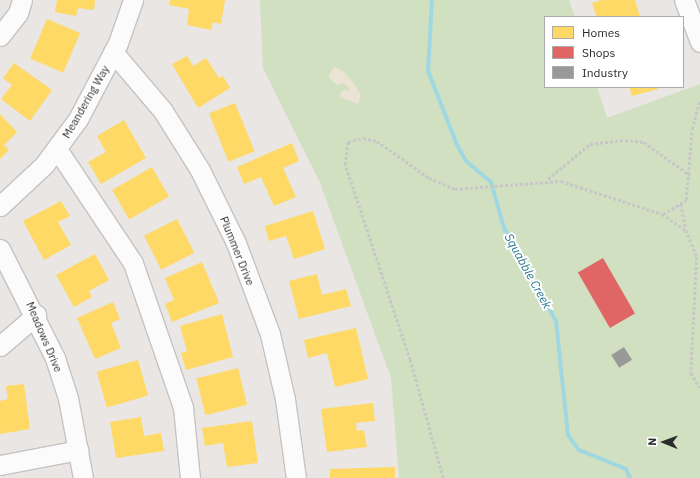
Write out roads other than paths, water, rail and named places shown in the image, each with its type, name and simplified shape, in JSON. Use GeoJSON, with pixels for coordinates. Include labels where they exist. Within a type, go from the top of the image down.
{"type":"FeatureCollection","features":[{"type":"Feature","properties":{"kind":"street"},"geometry":{"type":"LineString","coordinates":[[0,36],[18,13],[22,0]]}},
{"type":"Feature","properties":{"kind":"street","name":"Meandering Way"},"geometry":{"type":"LineString","coordinates":[[0,206],[57,149],[78,119],[113,52],[133,0]]}},
{"type":"Feature","properties":{"kind":"street"},"geometry":{"type":"LineString","coordinates":[[684,0],[700,42]]}},
{"type":"Feature","properties":{"kind":"street","name":"Plummer Drive"},"geometry":{"type":"LineString","coordinates":[[113,52],[163,110],[200,170],[236,243],[270,334],[286,399],[296,478]]}},
{"type":"Feature","properties":{"kind":"street"},"geometry":{"type":"LineString","coordinates":[[57,149],[133,263],[183,407],[190,478]]}},
{"type":"Feature","properties":{"kind":"street","name":"Meadows Drive"},"geometry":{"type":"LineString","coordinates":[[0,249],[36,315],[55,358],[79,450],[83,478]]}},
{"type":"Feature","properties":{"kind":"street"},"geometry":{"type":"LineString","coordinates":[[0,346],[36,315]]}},
{"type":"Feature","properties":{"kind":"street"},"geometry":{"type":"LineString","coordinates":[[0,466],[79,450]]}},
{"type":"Feature","properties":{"kind":"waterway","name":"Squabble Creek"},"geometry":{"type":"LineString","coordinates":[[432,0],[428,71],[457,145],[466,161],[491,182],[504,228],[556,321],[568,435],[579,450],[626,469],[630,478]]}}]}
